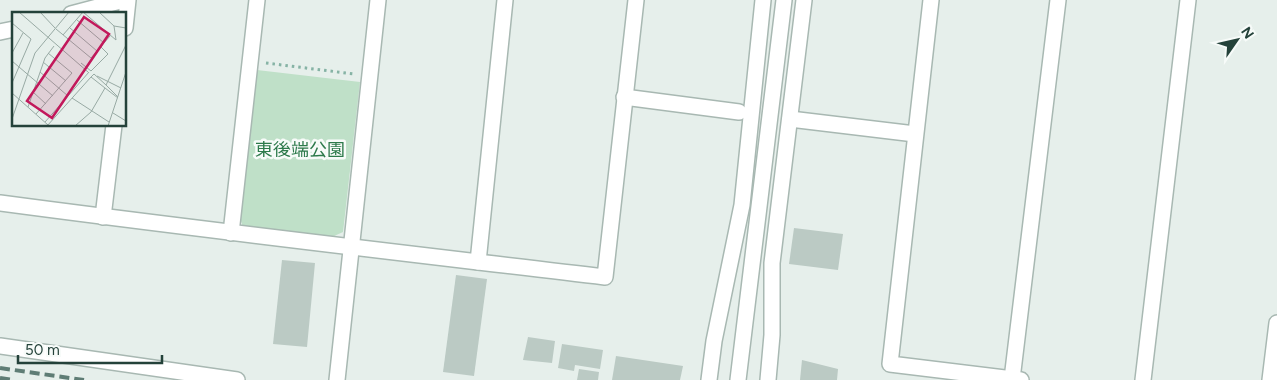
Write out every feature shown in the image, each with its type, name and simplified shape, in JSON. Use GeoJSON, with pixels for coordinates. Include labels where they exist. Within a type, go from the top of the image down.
{"type":"FeatureCollection","features":[{"type":"Feature","properties":{"kind":"street"},"geometry":{"type":"LineString","coordinates":[[79,12],[124,0]]}},
{"type":"Feature","properties":{"kind":"street"},"geometry":{"type":"LineString","coordinates":[[126,19],[128,0]]}},
{"type":"Feature","properties":{"kind":"street"},"geometry":{"type":"LineString","coordinates":[[231,233],[257,0]]}},
{"type":"Feature","properties":{"kind":"street"},"geometry":{"type":"LineString","coordinates":[[337,380],[378,0]]}},
{"type":"Feature","properties":{"kind":"street"},"geometry":{"type":"LineString","coordinates":[[478,262],[506,0]]}},
{"type":"Feature","properties":{"kind":"street"},"geometry":{"type":"LineString","coordinates":[[0,204],[605,277],[636,0]]}},
{"type":"Feature","properties":{"kind":"street"},"geometry":{"type":"LineString","coordinates":[[710,380],[714,341],[742,205],[764,0]]}},
{"type":"Feature","properties":{"kind":"street"},"geometry":{"type":"LineString","coordinates":[[738,380],[784,0]]}},
{"type":"Feature","properties":{"kind":"street"},"geometry":{"type":"LineString","coordinates":[[768,380],[772,335],[772,263],[804,0]]}},
{"type":"Feature","properties":{"kind":"street"},"geometry":{"type":"LineString","coordinates":[[931,0],[890,364],[1016,379],[1058,0]]}},
{"type":"Feature","properties":{"kind":"street"},"geometry":{"type":"LineString","coordinates":[[1144,380],[1188,0]]}},
{"type":"Feature","properties":{"kind":"street"},"geometry":{"type":"LineString","coordinates":[[624,97],[739,112]]}},
{"type":"Feature","properties":{"kind":"street"},"geometry":{"type":"LineString","coordinates":[[790,119],[915,134]]}},
{"type":"Feature","properties":{"kind":"street"},"geometry":{"type":"LineString","coordinates":[[103,217],[114,126]]}},
{"type":"Feature","properties":{"kind":"street"},"geometry":{"type":"LineString","coordinates":[[1270,380],[1277,323]]}},
{"type":"Feature","properties":{"kind":"street"},"geometry":{"type":"LineString","coordinates":[[0,346],[237,380]]}},
{"type":"Feature","properties":{"kind":"path"},"geometry":{"type":"LineString","coordinates":[[251,61],[370,76]]}},
{"type":"Feature","properties":{"kind":"green space","name":"東後端公園"},"geometry":{"type":"Polygon","coordinates":[[[257,70],[360,82],[343,232],[332,237],[243,227],[240,218],[257,70]]]}},
{"type":"Feature","properties":{"kind":"building"},"geometry":{"type":"Polygon","coordinates":[[[794,228],[843,234],[838,270],[789,264],[794,228]]]}},
{"type":"Feature","properties":{"kind":"building"},"geometry":{"type":"Polygon","coordinates":[[[282,260],[315,263],[307,347],[273,344],[282,260]]]}},
{"type":"Feature","properties":{"kind":"building"},"geometry":{"type":"Polygon","coordinates":[[[456,275],[487,279],[474,376],[443,372],[456,275]]]}},
{"type":"Feature","properties":{"kind":"building"},"geometry":{"type":"Polygon","coordinates":[[[528,337],[555,341],[552,363],[523,360],[528,337]]]}},
{"type":"Feature","properties":{"kind":"building"},"geometry":{"type":"Polygon","coordinates":[[[562,344],[603,350],[600,369],[575,365],[574,371],[558,368],[562,344]]]}},
{"type":"Feature","properties":{"kind":"building"},"geometry":{"type":"Polygon","coordinates":[[[616,356],[683,366],[680,380],[612,380],[616,356]]]}},
{"type":"Feature","properties":{"kind":"building"},"geometry":{"type":"Polygon","coordinates":[[[802,360],[838,369],[837,380],[800,380],[802,360]]]}},
{"type":"Feature","properties":{"kind":"building"},"geometry":{"type":"Polygon","coordinates":[[[579,369],[599,372],[598,380],[577,380],[579,369]]]}},
{"type":"Feature","properties":{"kind":"railway"},"geometry":{"type":"LineString","coordinates":[[0,368],[84,380]]}},
{"type":"Feature","properties":{"kind":"railway"},"geometry":{"type":"LineString","coordinates":[[0,378],[14,380]]}}]}
